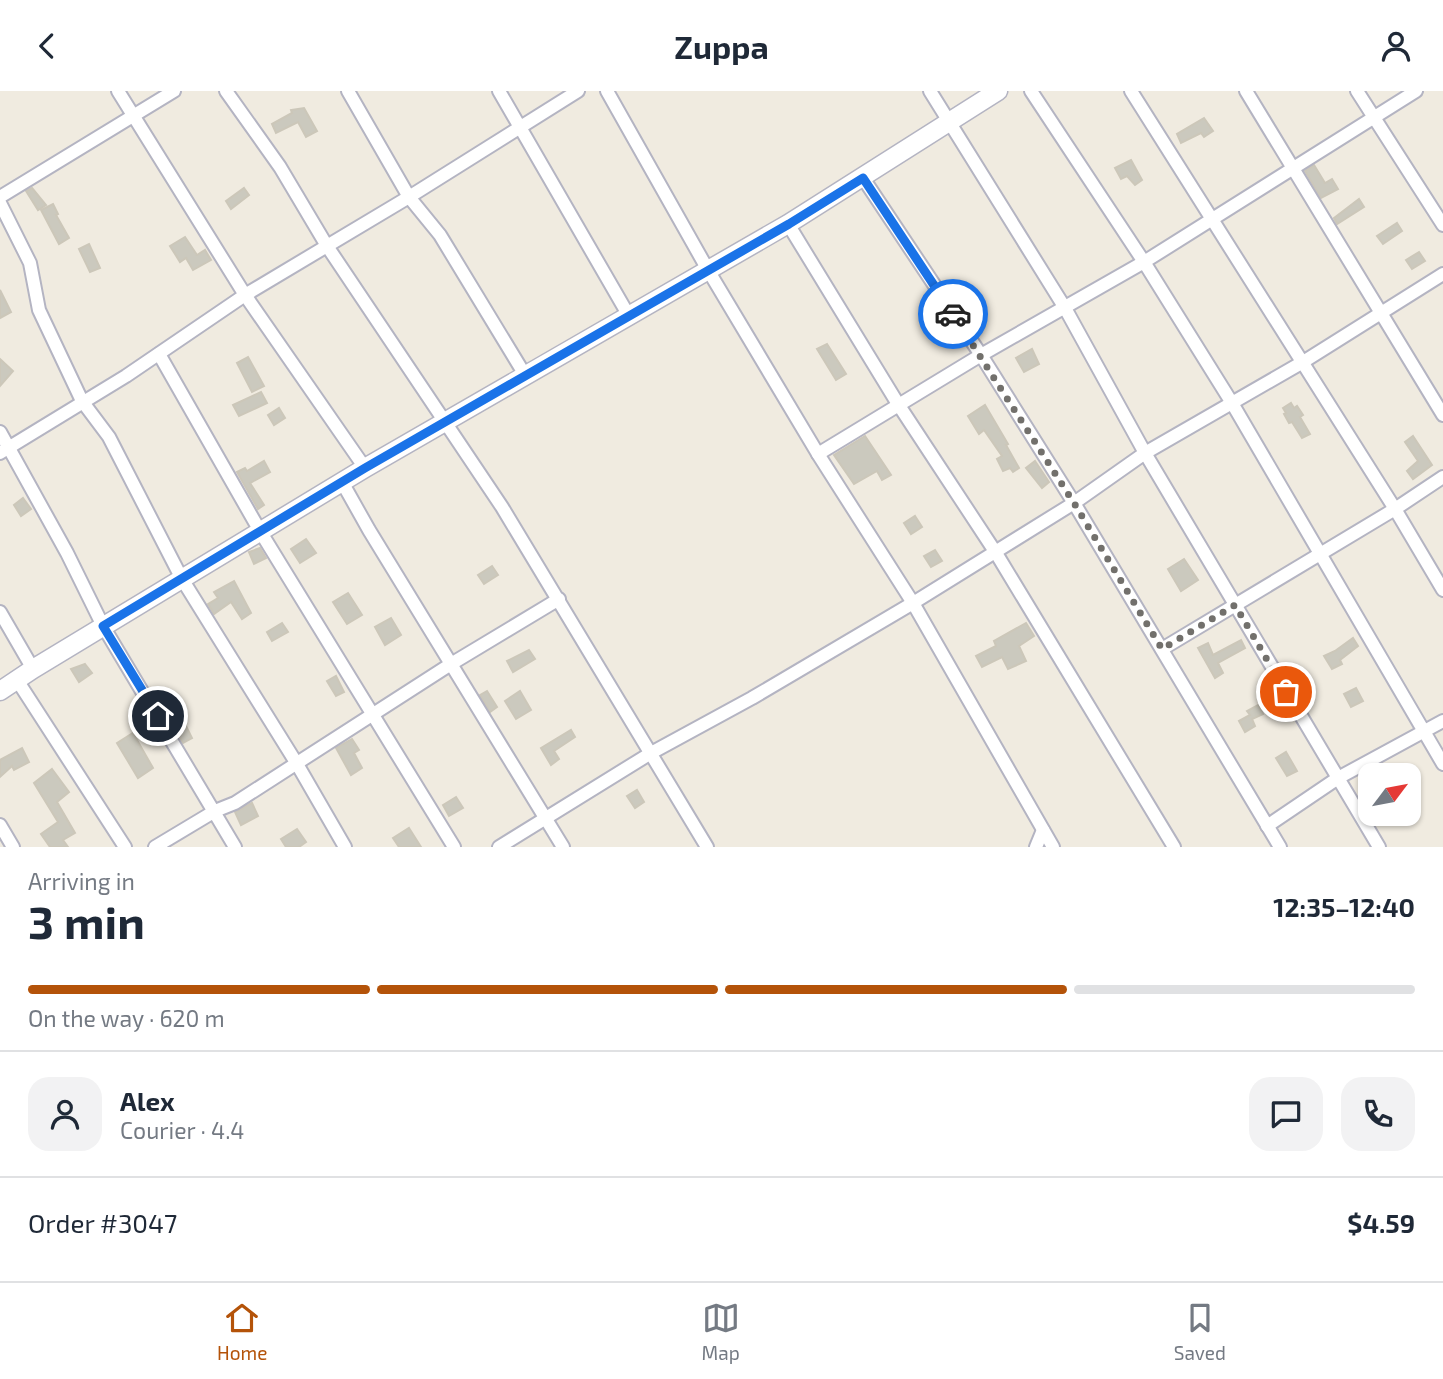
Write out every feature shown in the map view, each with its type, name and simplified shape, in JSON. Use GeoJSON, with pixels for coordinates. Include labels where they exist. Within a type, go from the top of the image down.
{"type":"FeatureCollection","features":[{"type":"Feature","properties":{"kind":"street"},"geometry":{"type":"LineString","coordinates":[[106,91],[126,105]]}},
{"type":"Feature","properties":{"kind":"street"},"geometry":{"type":"LineString","coordinates":[[118,91],[245,295],[365,468]]}},
{"type":"Feature","properties":{"kind":"street"},"geometry":{"type":"LineString","coordinates":[[0,197],[174,91]]}},
{"type":"Feature","properties":{"kind":"street"},"geometry":{"type":"LineString","coordinates":[[226,91],[280,167],[327,246],[502,507],[707,847]]}},
{"type":"Feature","properties":{"kind":"street"},"geometry":{"type":"LineString","coordinates":[[348,91],[409,197],[440,235],[526,375]]}},
{"type":"Feature","properties":{"kind":"street"},"geometry":{"type":"LineString","coordinates":[[499,91],[629,316]]}},
{"type":"Feature","properties":{"kind":"street"},"geometry":{"type":"LineString","coordinates":[[4,450],[159,354],[245,295],[409,197],[578,91]]}},
{"type":"Feature","properties":{"kind":"street"},"geometry":{"type":"LineString","coordinates":[[607,91],[708,269],[818,454],[913,603],[1053,847]]}},
{"type":"Feature","properties":{"kind":"street"},"geometry":{"type":"LineString","coordinates":[[930,91],[1065,308],[1145,453],[1380,847]]}},
{"type":"Feature","properties":{"kind":"street"},"geometry":{"type":"LineString","coordinates":[[0,691],[365,468],[789,224],[998,91]]}},
{"type":"Feature","properties":{"kind":"street"},"geometry":{"type":"LineString","coordinates":[[1031,91],[1144,262],[1232,403],[1443,764]]}},
{"type":"Feature","properties":{"kind":"street"},"geometry":{"type":"LineString","coordinates":[[1131,91],[1395,509],[1443,590]]}},
{"type":"Feature","properties":{"kind":"street"},"geometry":{"type":"LineString","coordinates":[[1246,91],[1443,415]]}},
{"type":"Feature","properties":{"kind":"street"},"geometry":{"type":"LineString","coordinates":[[1357,91],[1443,225]]}},
{"type":"Feature","properties":{"kind":"street"},"geometry":{"type":"LineString","coordinates":[[818,454],[981,355],[1144,262],[1416,91]]}},
{"type":"Feature","properties":{"kind":"street"},"geometry":{"type":"LineString","coordinates":[[863,178],[981,355],[1074,503],[1280,847]]}},
{"type":"Feature","properties":{"kind":"street"},"geometry":{"type":"LineString","coordinates":[[0,203],[30,263],[39,310],[82,401],[109,437],[182,579],[297,764],[345,847]]}},
{"type":"Feature","properties":{"kind":"street"},"geometry":{"type":"LineString","coordinates":[[789,224],[898,404],[996,552],[1174,847]]}},
{"type":"Feature","properties":{"kind":"street"},"geometry":{"type":"LineString","coordinates":[[499,847],[651,753],[752,698],[913,603],[1074,503],[1145,453],[1303,362],[1443,274]]}},
{"type":"Feature","properties":{"kind":"street"},"geometry":{"type":"LineString","coordinates":[[159,354],[260,531],[454,847]]}},
{"type":"Feature","properties":{"kind":"street"},"geometry":{"type":"LineString","coordinates":[[0,432],[4,450],[67,552],[103,626],[235,847]]}},
{"type":"Feature","properties":{"kind":"street"},"geometry":{"type":"LineString","coordinates":[[1162,649],[1395,509],[1443,477]]}},
{"type":"Feature","properties":{"kind":"street"},"geometry":{"type":"LineString","coordinates":[[342,482],[563,847]]}},
{"type":"Feature","properties":{"kind":"street"},"geometry":{"type":"LineString","coordinates":[[155,847],[215,811],[235,803],[451,664],[559,599]]}},
{"type":"Feature","properties":{"kind":"street"},"geometry":{"type":"LineString","coordinates":[[0,612],[33,669]]}},
{"type":"Feature","properties":{"kind":"street"},"geometry":{"type":"LineString","coordinates":[[17,680],[125,847]]}},
{"type":"Feature","properties":{"kind":"street"},"geometry":{"type":"LineString","coordinates":[[1267,826],[1338,778],[1443,721]]}},
{"type":"Feature","properties":{"kind":"street"},"geometry":{"type":"LineString","coordinates":[[0,825],[13,847]]}},
{"type":"Feature","properties":{"kind":"street"},"geometry":{"type":"LineString","coordinates":[[1036,847],[1043,830]]}},
{"type":"Feature","properties":{"kind":"building"},"geometry":{"type":"Polygon","coordinates":[[[304,108],[317,131],[306,137],[298,122],[276,133],[272,124],[292,113],[291,110],[304,108]]]}},
{"type":"Feature","properties":{"kind":"building"},"geometry":{"type":"Polygon","coordinates":[[[1204,118],[1213,131],[1204,137],[1201,133],[1181,143],[1177,134],[1204,118]]]}},
{"type":"Feature","properties":{"kind":"building"},"geometry":{"type":"Polygon","coordinates":[[[1131,160],[1142,180],[1135,185],[1127,176],[1121,179],[1115,168],[1131,160]]]}},
{"type":"Feature","properties":{"kind":"building"},"geometry":{"type":"Polygon","coordinates":[[[1314,165],[1325,183],[1332,179],[1338,189],[1321,198],[1305,171],[1314,165]]]}},
{"type":"Feature","properties":{"kind":"building"},"geometry":{"type":"Polygon","coordinates":[[[32,188],[46,205],[38,210],[26,191],[32,188]]]}},
{"type":"Feature","properties":{"kind":"building"},"geometry":{"type":"Polygon","coordinates":[[[244,188],[249,195],[231,209],[226,201],[244,188]]]}},
{"type":"Feature","properties":{"kind":"building"},"geometry":{"type":"Polygon","coordinates":[[[1359,199],[1364,207],[1337,224],[1334,218],[1359,199]]]}},
{"type":"Feature","properties":{"kind":"building"},"geometry":{"type":"Polygon","coordinates":[[[53,204],[69,238],[59,244],[41,210],[53,204]]]}},
{"type":"Feature","properties":{"kind":"building"},"geometry":{"type":"Polygon","coordinates":[[[1397,223],[1402,231],[1383,244],[1377,236],[1397,223]]]}},
{"type":"Feature","properties":{"kind":"building"},"geometry":{"type":"Polygon","coordinates":[[[185,237],[197,255],[205,250],[211,260],[193,270],[186,258],[180,262],[170,246],[185,237]]]}},
{"type":"Feature","properties":{"kind":"building"},"geometry":{"type":"Polygon","coordinates":[[[89,244],[100,268],[90,272],[79,249],[89,244]]]}},
{"type":"Feature","properties":{"kind":"building"},"geometry":{"type":"Polygon","coordinates":[[[1419,252],[1425,261],[1412,269],[1406,260],[1419,252]]]}},
{"type":"Feature","properties":{"kind":"building"},"geometry":{"type":"Polygon","coordinates":[[[0,290],[11,312],[0,318],[0,290]]]}},
{"type":"Feature","properties":{"kind":"building"},"geometry":{"type":"Polygon","coordinates":[[[827,344],[846,374],[836,380],[817,349],[827,344]]]}},
{"type":"Feature","properties":{"kind":"building"},"geometry":{"type":"Polygon","coordinates":[[[1032,349],[1039,364],[1024,372],[1016,358],[1032,349]]]}},
{"type":"Feature","properties":{"kind":"building"},"geometry":{"type":"Polygon","coordinates":[[[248,357],[264,386],[252,392],[237,363],[248,357]]]}},
{"type":"Feature","properties":{"kind":"building"},"geometry":{"type":"Polygon","coordinates":[[[0,359],[13,371],[0,386],[0,359]]]}},
{"type":"Feature","properties":{"kind":"building"},"geometry":{"type":"Polygon","coordinates":[[[261,392],[267,403],[239,416],[233,405],[261,392]]]}},
{"type":"Feature","properties":{"kind":"building"},"geometry":{"type":"Polygon","coordinates":[[[1291,403],[1294,408],[1297,406],[1303,415],[1300,417],[1310,434],[1302,438],[1284,414],[1286,413],[1283,408],[1291,403]]]}},
{"type":"Feature","properties":{"kind":"building"},"geometry":{"type":"Polygon","coordinates":[[[985,405],[1019,468],[1013,472],[1010,468],[1003,471],[997,459],[1002,456],[984,430],[979,434],[968,416],[985,405]]]}},
{"type":"Feature","properties":{"kind":"building"},"geometry":{"type":"Polygon","coordinates":[[[279,408],[285,418],[274,425],[268,415],[279,408]]]}},
{"type":"Feature","properties":{"kind":"building"},"geometry":{"type":"Polygon","coordinates":[[[865,436],[891,475],[882,480],[877,471],[854,484],[834,455],[865,436]]]}},
{"type":"Feature","properties":{"kind":"building"},"geometry":{"type":"Polygon","coordinates":[[[1413,436],[1432,465],[1413,479],[1407,471],[1418,461],[1405,442],[1413,436]]]}},
{"type":"Feature","properties":{"kind":"building"},"geometry":{"type":"Polygon","coordinates":[[[264,461],[270,472],[250,483],[264,505],[258,509],[237,472],[245,468],[247,471],[264,461]]]}},
{"type":"Feature","properties":{"kind":"building"},"geometry":{"type":"Polygon","coordinates":[[[1035,461],[1049,482],[1042,488],[1026,468],[1035,461]]]}},
{"type":"Feature","properties":{"kind":"building"},"geometry":{"type":"Polygon","coordinates":[[[23,498],[31,509],[21,516],[14,505],[23,498]]]}},
{"type":"Feature","properties":{"kind":"building"},"geometry":{"type":"Polygon","coordinates":[[[915,516],[922,527],[911,534],[904,523],[915,516]]]}},
{"type":"Feature","properties":{"kind":"building"},"geometry":{"type":"Polygon","coordinates":[[[306,539],[316,553],[300,563],[291,549],[306,539]]]}},
{"type":"Feature","properties":{"kind":"building"},"geometry":{"type":"Polygon","coordinates":[[[260,548],[266,558],[254,564],[249,552],[260,548]]]}},
{"type":"Feature","properties":{"kind":"building"},"geometry":{"type":"Polygon","coordinates":[[[935,550],[942,561],[931,567],[924,556],[935,550]]]}},
{"type":"Feature","properties":{"kind":"building"},"geometry":{"type":"Polygon","coordinates":[[[1184,559],[1198,580],[1181,591],[1168,569],[1184,559]]]}},
{"type":"Feature","properties":{"kind":"building"},"geometry":{"type":"Polygon","coordinates":[[[492,566],[498,575],[484,584],[478,575],[492,566]]]}},
{"type":"Feature","properties":{"kind":"building"},"geometry":{"type":"Polygon","coordinates":[[[234,581],[251,613],[242,619],[231,602],[214,614],[208,604],[218,598],[214,592],[234,581]]]}},
{"type":"Feature","properties":{"kind":"building"},"geometry":{"type":"Polygon","coordinates":[[[348,593],[362,615],[347,624],[333,602],[348,593]]]}},
{"type":"Feature","properties":{"kind":"building"},"geometry":{"type":"Polygon","coordinates":[[[391,618],[401,635],[385,645],[375,627],[391,618]]]}},
{"type":"Feature","properties":{"kind":"building"},"geometry":{"type":"Polygon","coordinates":[[[282,623],[288,632],[272,641],[267,632],[282,623]]]}},
{"type":"Feature","properties":{"kind":"building"},"geometry":{"type":"Polygon","coordinates":[[[1026,623],[1034,636],[1019,646],[1026,661],[1008,669],[1002,657],[982,667],[976,656],[996,646],[994,641],[1026,623]]]}},
{"type":"Feature","properties":{"kind":"building"},"geometry":{"type":"Polygon","coordinates":[[[1353,638],[1358,646],[1340,660],[1342,664],[1332,669],[1324,656],[1353,638]]]}},
{"type":"Feature","properties":{"kind":"building"},"geometry":{"type":"Polygon","coordinates":[[[1241,640],[1245,648],[1218,663],[1223,673],[1215,678],[1198,648],[1208,643],[1213,655],[1241,640]]]}},
{"type":"Feature","properties":{"kind":"building"},"geometry":{"type":"Polygon","coordinates":[[[529,650],[535,659],[513,672],[507,661],[529,650]]]}},
{"type":"Feature","properties":{"kind":"building"},"geometry":{"type":"Polygon","coordinates":[[[85,664],[92,673],[79,682],[71,669],[85,664]]]}},
{"type":"Feature","properties":{"kind":"building"},"geometry":{"type":"Polygon","coordinates":[[[336,676],[344,692],[336,696],[327,681],[336,676]]]}},
{"type":"Feature","properties":{"kind":"building"},"geometry":{"type":"Polygon","coordinates":[[[1356,688],[1363,701],[1351,707],[1344,694],[1356,688]]]}},
{"type":"Feature","properties":{"kind":"building"},"geometry":{"type":"Polygon","coordinates":[[[487,691],[497,707],[490,712],[480,695],[487,691]]]}},
{"type":"Feature","properties":{"kind":"building"},"geometry":{"type":"Polygon","coordinates":[[[520,691],[531,710],[516,719],[505,701],[520,691]]]}},
{"type":"Feature","properties":{"kind":"building"},"geometry":{"type":"Polygon","coordinates":[[[1258,705],[1263,714],[1252,719],[1255,726],[1245,732],[1239,721],[1250,715],[1247,711],[1258,705]]]}},
{"type":"Feature","properties":{"kind":"building"},"geometry":{"type":"Polygon","coordinates":[[[179,712],[192,738],[183,743],[168,718],[179,712]]]}},
{"type":"Feature","properties":{"kind":"building"},"geometry":{"type":"Polygon","coordinates":[[[571,730],[575,737],[554,751],[559,759],[551,765],[541,748],[571,730]]]}},
{"type":"Feature","properties":{"kind":"building"},"geometry":{"type":"Polygon","coordinates":[[[133,733],[153,768],[138,778],[117,743],[133,733]]]}},
{"type":"Feature","properties":{"kind":"building"},"geometry":{"type":"Polygon","coordinates":[[[352,739],[359,750],[354,753],[362,768],[351,775],[336,748],[352,739]]]}},
{"type":"Feature","properties":{"kind":"building"},"geometry":{"type":"Polygon","coordinates":[[[22,748],[29,762],[14,770],[12,766],[0,777],[0,760],[22,748]]]}},
{"type":"Feature","properties":{"kind":"building"},"geometry":{"type":"Polygon","coordinates":[[[1286,752],[1297,771],[1287,776],[1276,758],[1286,752]]]}},
{"type":"Feature","properties":{"kind":"building"},"geometry":{"type":"Polygon","coordinates":[[[52,769],[69,792],[57,802],[75,833],[63,840],[68,847],[50,847],[41,834],[58,822],[34,783],[52,769]]]}},
{"type":"Feature","properties":{"kind":"building"},"geometry":{"type":"Polygon","coordinates":[[[637,790],[644,802],[635,808],[627,796],[637,790]]]}},
{"type":"Feature","properties":{"kind":"building"},"geometry":{"type":"Polygon","coordinates":[[[456,797],[463,808],[449,816],[443,805],[456,797]]]}},
{"type":"Feature","properties":{"kind":"building"},"geometry":{"type":"Polygon","coordinates":[[[252,803],[258,816],[241,825],[235,812],[252,803]]]}},
{"type":"Feature","properties":{"kind":"building"},"geometry":{"type":"Polygon","coordinates":[[[409,828],[421,847],[399,847],[393,838],[409,828]]]}},
{"type":"Feature","properties":{"kind":"building"},"geometry":{"type":"Polygon","coordinates":[[[297,829],[306,842],[299,847],[286,847],[281,839],[297,829]]]}},
{"type":"Feature","properties":{"kind":"way so far"},"geometry":{"type":"LineString","coordinates":[[953,314],[1074,503],[1162,649],[1235,605],[1286,692]]}},
{"type":"Feature","properties":{"kind":"route"},"geometry":{"type":"LineString","coordinates":[[158,716],[103,626],[365,468],[789,224],[863,178],[953,314]]}}]}
